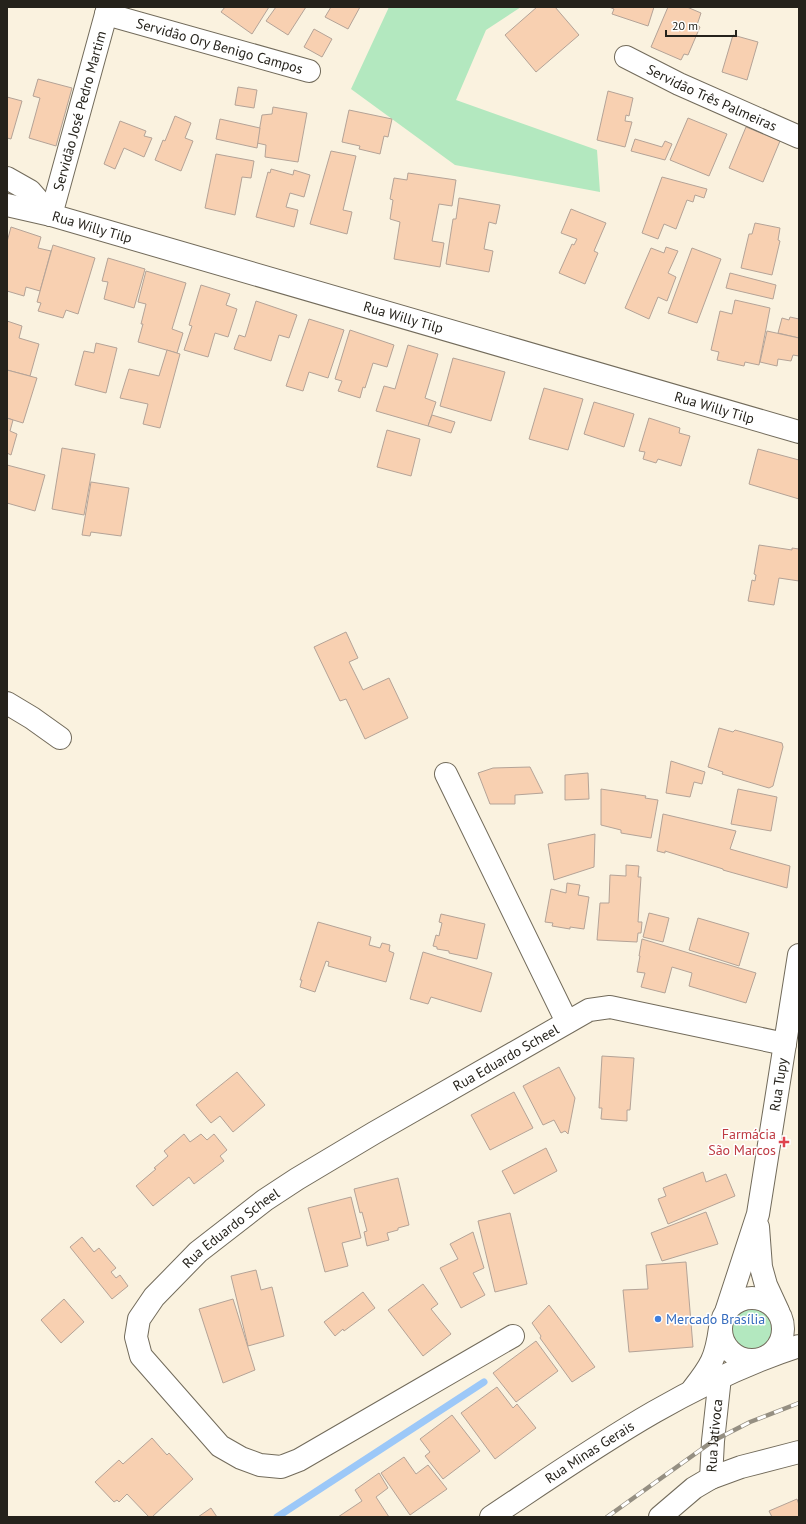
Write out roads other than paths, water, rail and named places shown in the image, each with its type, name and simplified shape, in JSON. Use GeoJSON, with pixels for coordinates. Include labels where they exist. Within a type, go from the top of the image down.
{"type":"FeatureCollection","features":[{"type":"Feature","properties":{"kind":"street","name":"Servidão Ory Benigo Campos"},"geometry":{"type":"LineString","coordinates":[[107,11],[309,71]]}},
{"type":"Feature","properties":{"kind":"street","name":"Servidão José Pedro Martim"},"geometry":{"type":"LineString","coordinates":[[51,215],[107,11]]}},
{"type":"Feature","properties":{"kind":"street","name":"Servidão Três Palmeiras"},"geometry":{"type":"LineString","coordinates":[[626,57],[679,84],[799,137]]}},
{"type":"Feature","properties":{"kind":"street"},"geometry":{"type":"LineString","coordinates":[[7,178],[30,191],[51,215]]}},
{"type":"Feature","properties":{"kind":"street","name":"Rua Willy Tilp"},"geometry":{"type":"LineString","coordinates":[[7,205],[51,215],[799,432]]}},
{"type":"Feature","properties":{"kind":"street"},"geometry":{"type":"LineString","coordinates":[[7,703],[32,718],[60,738]]}},
{"type":"Feature","properties":{"kind":"street"},"geometry":{"type":"LineString","coordinates":[[446,774],[567,1022]]}},
{"type":"Feature","properties":{"kind":"street","name":"Rua Tupy"},"geometry":{"type":"LineString","coordinates":[[724,1319],[758,1214],[799,955]]}},
{"type":"Feature","properties":{"kind":"street","name":"Rua Eduardo Scheel"},"geometry":{"type":"LineString","coordinates":[[513,1336],[299,1460],[281,1467],[260,1465],[248,1461],[220,1446],[141,1356],[136,1337],[139,1319],[154,1297],[198,1252],[265,1200],[374,1133],[589,1010],[610,1007],[785,1044]]}},
{"type":"Feature","properties":{"kind":"street","name":"Rua Tupy"},"geometry":{"type":"LineString","coordinates":[[758,1214],[761,1267],[766,1285],[778,1311]]}},
{"type":"Feature","properties":{"kind":"street"},"geometry":{"type":"LineString","coordinates":[[753,1297],[763,1299],[772,1304],[778,1311],[783,1321],[783,1332],[780,1343],[774,1351],[755,1360],[744,1359],[734,1355],[727,1348],[722,1339],[724,1319],[734,1302],[743,1298],[753,1297]]}},
{"type":"Feature","properties":{"kind":"street"},"geometry":{"type":"LineString","coordinates":[[778,1311],[799,1321]]}},
{"type":"Feature","properties":{"kind":"street","name":"Rua Minas Gerais"},"geometry":{"type":"LineString","coordinates":[[691,1392],[708,1369],[717,1350],[724,1319]]}},
{"type":"Feature","properties":{"kind":"street","name":"Rua Minas Gerais"},"geometry":{"type":"LineString","coordinates":[[491,1517],[609,1439],[691,1392],[764,1357],[799,1346]]}},
{"type":"Feature","properties":{"kind":"street","name":"Rua Jativoca"},"geometry":{"type":"LineString","coordinates":[[660,1517],[694,1488],[711,1478],[713,1441],[720,1377],[717,1350]]}},
{"type":"Feature","properties":{"kind":"street"},"geometry":{"type":"LineString","coordinates":[[711,1478],[741,1467],[799,1452]]}},
{"type":"Feature","properties":{"kind":"waterway"},"geometry":{"type":"LineString","coordinates":[[277,1517],[484,1382]]}},
{"type":"Feature","properties":{"kind":"railway"},"geometry":{"type":"LineString","coordinates":[[607,1517],[713,1441],[750,1422],[799,1403]]}},
{"type":"Feature","properties":{"kind":"place","name":"Farmácia São Marcos"},"geometry":{"type":"Point","coordinates":[784,1142]}},
{"type":"Feature","properties":{"kind":"place","name":"Mercado Brasília"},"geometry":{"type":"Point","coordinates":[658,1319]}}]}
